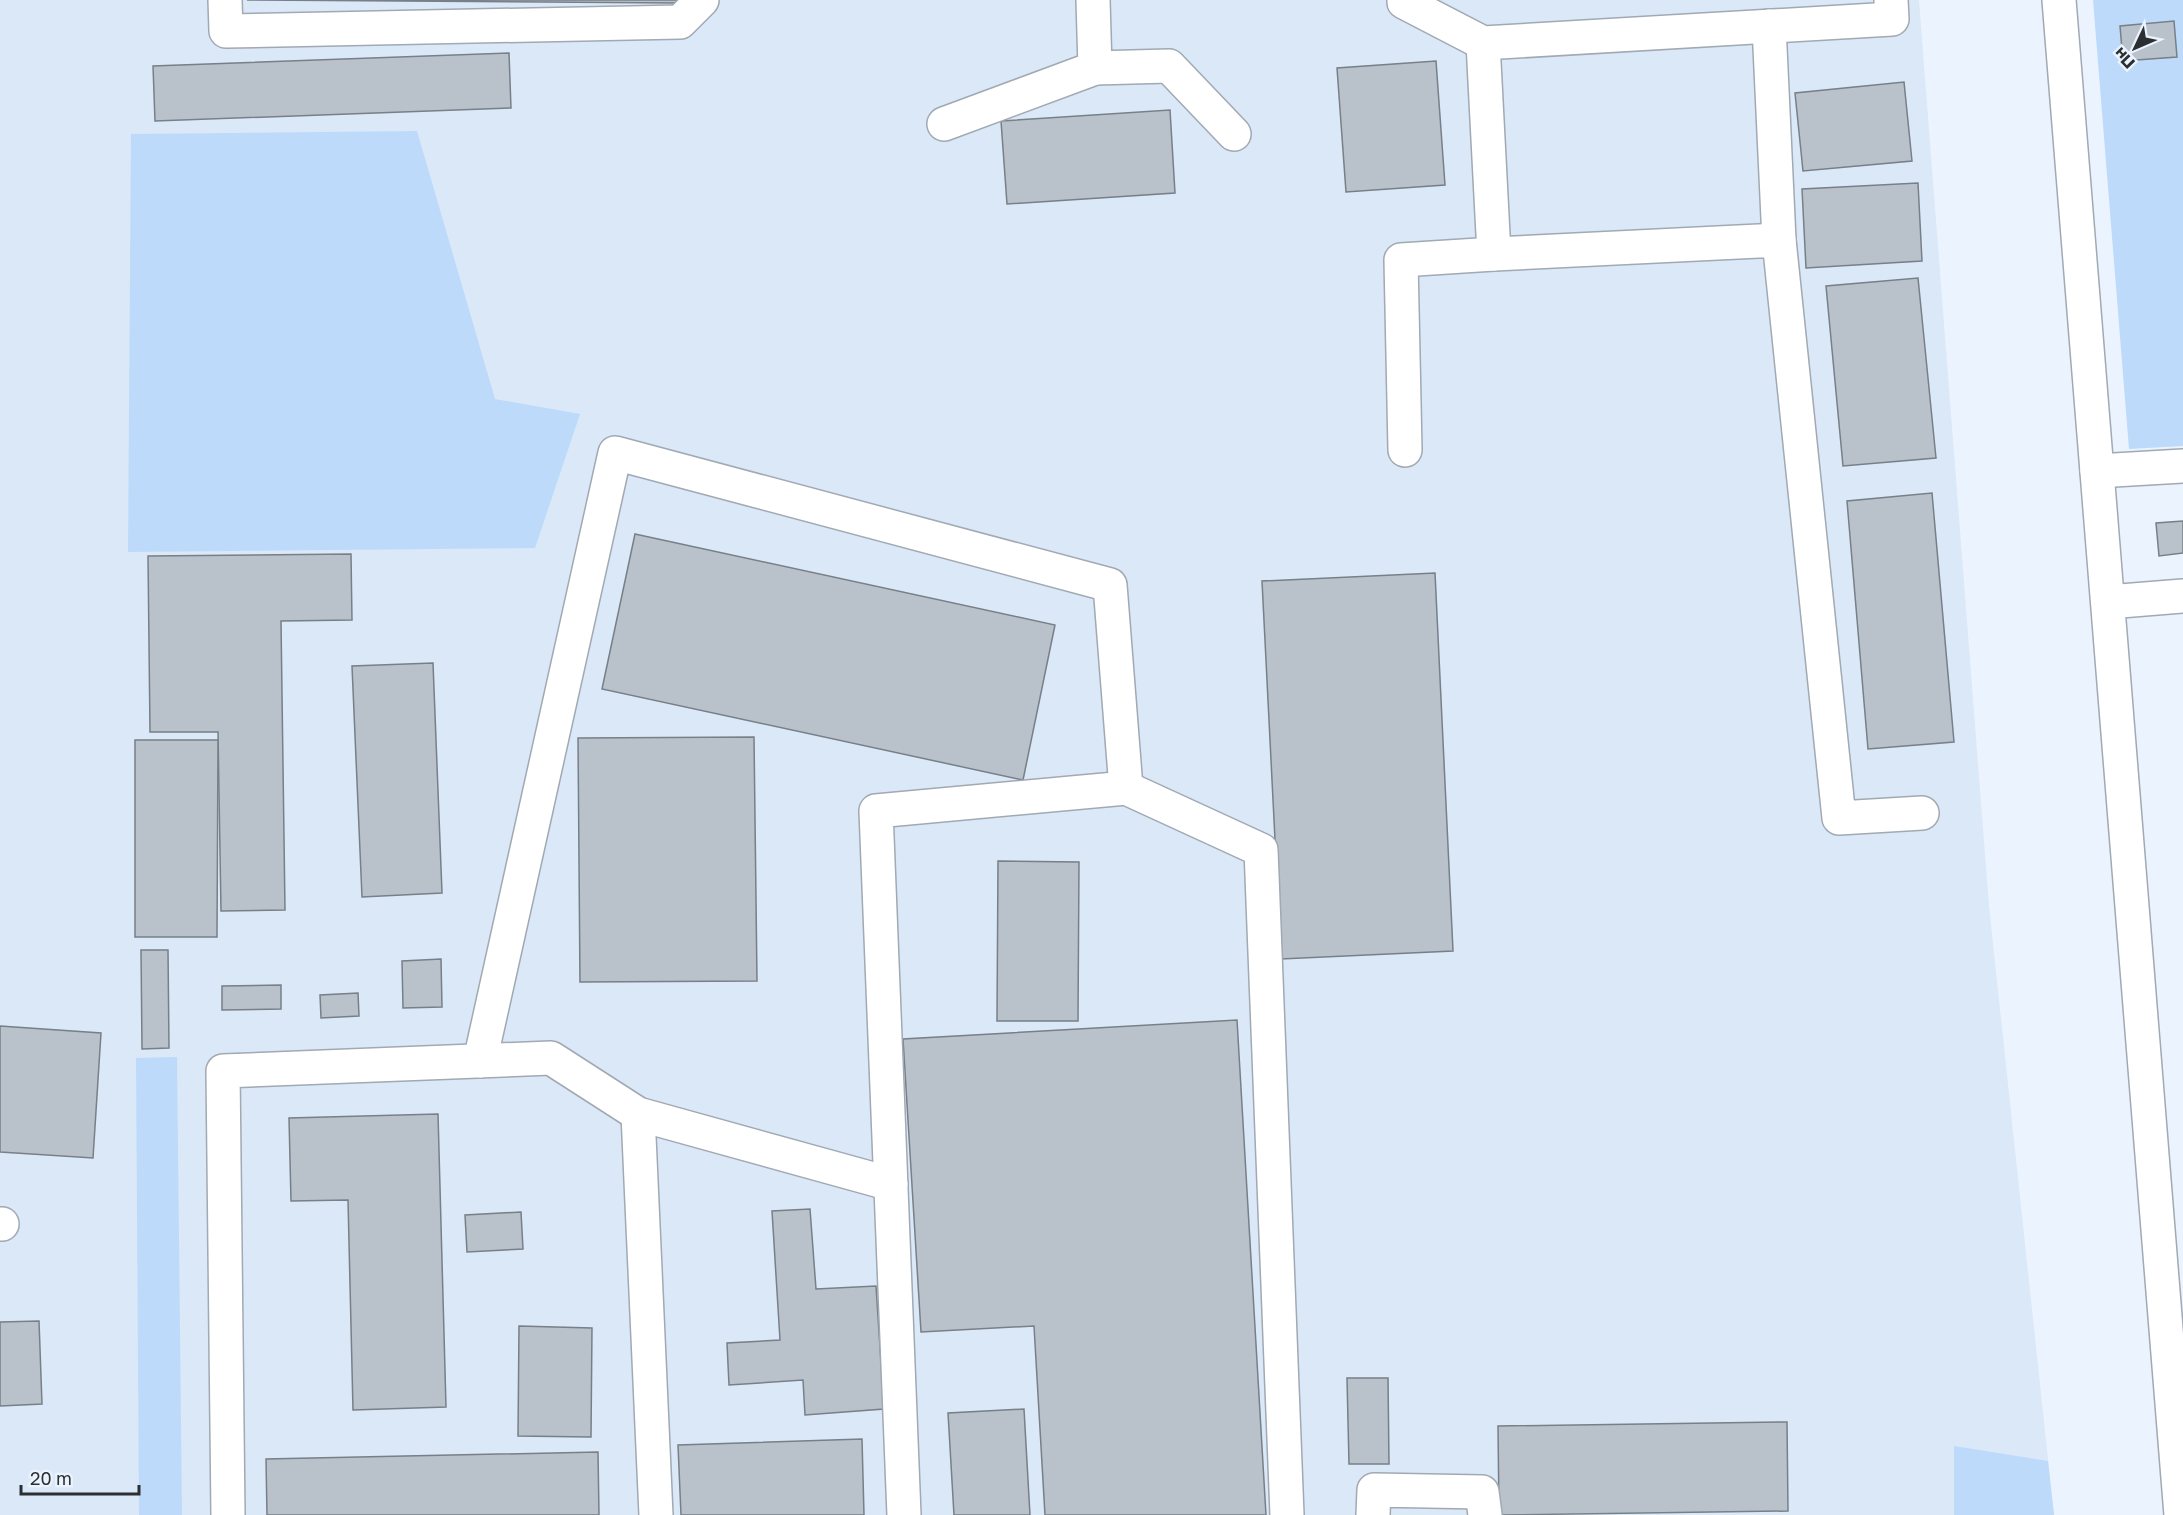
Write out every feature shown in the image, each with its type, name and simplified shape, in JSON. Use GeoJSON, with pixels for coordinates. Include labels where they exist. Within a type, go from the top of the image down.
{"type":"FeatureCollection","features":[{"type":"Feature","properties":{"kind":"lane"},"geometry":{"type":"LineString","coordinates":[[225,0],[226,31],[680,22],[702,0]]}},
{"type":"Feature","properties":{"kind":"lane"},"geometry":{"type":"LineString","coordinates":[[1093,0],[1095,68]]}},
{"type":"Feature","properties":{"kind":"lane"},"geometry":{"type":"LineString","coordinates":[[1404,0],[1483,43],[1892,19],[1891,0]]}},
{"type":"Feature","properties":{"kind":"lane"},"geometry":{"type":"LineString","coordinates":[[2059,0],[2181,1515]]}},
{"type":"Feature","properties":{"kind":"lane"},"geometry":{"type":"LineString","coordinates":[[1769,26],[1779,240],[1839,818],[1922,813]]}},
{"type":"Feature","properties":{"kind":"lane"},"geometry":{"type":"LineString","coordinates":[[1483,43],[1494,254]]}},
{"type":"Feature","properties":{"kind":"lane"},"geometry":{"type":"LineString","coordinates":[[944,123],[1095,68],[1169,66],[1234,134]]}},
{"type":"Feature","properties":{"kind":"lane"},"geometry":{"type":"LineString","coordinates":[[1405,450],[1401,260],[1779,240]]}},
{"type":"Feature","properties":{"kind":"lane"},"geometry":{"type":"LineString","coordinates":[[480,1061],[615,453],[1110,585],[1126,788]]}},
{"type":"Feature","properties":{"kind":"lane"},"geometry":{"type":"LineString","coordinates":[[2097,471],[2183,466]]}},
{"type":"Feature","properties":{"kind":"lane"},"geometry":{"type":"LineString","coordinates":[[2108,602],[2183,596]]}},
{"type":"Feature","properties":{"kind":"lane"},"geometry":{"type":"LineString","coordinates":[[904,1515],[876,811],[1126,788],[1260,849],[1287,1515]]}},
{"type":"Feature","properties":{"kind":"lane"},"geometry":{"type":"LineString","coordinates":[[228,1515],[223,1071],[551,1058],[638,1114],[891,1184]]}},
{"type":"Feature","properties":{"kind":"lane"},"geometry":{"type":"LineString","coordinates":[[638,1114],[656,1515]]}},
{"type":"Feature","properties":{"kind":"lane"},"geometry":{"type":"LineString","coordinates":[[1373,1515],[1374,1490],[1482,1492],[1485,1515]]}},
{"type":"Feature","properties":{"kind":"shaded area"},"geometry":{"type":"Polygon","coordinates":[[[0,0],[1919,0],[1989,906],[2054,1515],[0,1515],[0,0]]]}},
{"type":"Feature","properties":{"kind":"shaded area"},"geometry":{"type":"Polygon","coordinates":[[[2093,0],[2183,0],[2183,446],[2129,449],[2093,0]]]}},
{"type":"Feature","properties":{"kind":"shaded area"},"geometry":{"type":"Polygon","coordinates":[[[417,131],[495,399],[580,414],[535,548],[128,552],[131,134],[417,131]]]}},
{"type":"Feature","properties":{"kind":"shaded area"},"geometry":{"type":"Polygon","coordinates":[[[177,1057],[182,1515],[139,1515],[136,1058],[177,1057]]]}},
{"type":"Feature","properties":{"kind":"shaded area"},"geometry":{"type":"Polygon","coordinates":[[[1954,1446],[2048,1461],[2054,1515],[1954,1515],[1954,1446]]]}},
{"type":"Feature","properties":{"kind":"building"},"geometry":{"type":"Polygon","coordinates":[[[247,0],[677,0],[677,3],[247,0]]]}},
{"type":"Feature","properties":{"kind":"building"},"geometry":{"type":"Polygon","coordinates":[[[2174,21],[2177,57],[2123,61],[2120,26],[2174,21]]]}},
{"type":"Feature","properties":{"kind":"building"},"geometry":{"type":"Polygon","coordinates":[[[509,53],[511,108],[155,121],[153,66],[509,53]]]}},
{"type":"Feature","properties":{"kind":"building"},"geometry":{"type":"Polygon","coordinates":[[[1436,61],[1445,185],[1346,192],[1337,68],[1436,61]]]}},
{"type":"Feature","properties":{"kind":"building"},"geometry":{"type":"Polygon","coordinates":[[[1904,82],[1912,161],[1803,171],[1795,93],[1904,82]]]}},
{"type":"Feature","properties":{"kind":"building"},"geometry":{"type":"Polygon","coordinates":[[[1170,110],[1175,193],[1007,204],[1001,121],[1170,110]]]}},
{"type":"Feature","properties":{"kind":"building"},"geometry":{"type":"Polygon","coordinates":[[[1918,183],[1922,261],[1806,268],[1802,189],[1918,183]]]}},
{"type":"Feature","properties":{"kind":"building"},"geometry":{"type":"Polygon","coordinates":[[[1918,278],[1936,458],[1843,466],[1826,286],[1918,278]]]}},
{"type":"Feature","properties":{"kind":"building"},"geometry":{"type":"Polygon","coordinates":[[[1932,493],[1954,742],[1868,749],[1847,501],[1932,493]]]}},
{"type":"Feature","properties":{"kind":"building"},"geometry":{"type":"Polygon","coordinates":[[[2183,521],[2183,553],[2159,556],[2156,523],[2183,521]]]}},
{"type":"Feature","properties":{"kind":"building"},"geometry":{"type":"Polygon","coordinates":[[[635,534],[1055,625],[1023,780],[602,689],[635,534]]]}},
{"type":"Feature","properties":{"kind":"building"},"geometry":{"type":"Polygon","coordinates":[[[351,554],[352,620],[281,621],[285,910],[221,911],[218,732],[150,732],[148,556],[351,554]]]}},
{"type":"Feature","properties":{"kind":"building"},"geometry":{"type":"Polygon","coordinates":[[[1435,573],[1453,951],[1281,959],[1262,581],[1435,573]]]}},
{"type":"Feature","properties":{"kind":"building"},"geometry":{"type":"Polygon","coordinates":[[[433,663],[442,893],[362,897],[352,666],[433,663]]]}},
{"type":"Feature","properties":{"kind":"building"},"geometry":{"type":"Polygon","coordinates":[[[754,737],[757,981],[580,982],[578,738],[754,737]]]}},
{"type":"Feature","properties":{"kind":"building"},"geometry":{"type":"Polygon","coordinates":[[[135,740],[218,740],[217,937],[135,937],[135,740]]]}},
{"type":"Feature","properties":{"kind":"building"},"geometry":{"type":"Polygon","coordinates":[[[998,861],[1079,862],[1078,1021],[997,1021],[998,861]]]}},
{"type":"Feature","properties":{"kind":"building"},"geometry":{"type":"Polygon","coordinates":[[[141,950],[168,950],[169,1048],[142,1049],[141,950]]]}},
{"type":"Feature","properties":{"kind":"building"},"geometry":{"type":"Polygon","coordinates":[[[441,959],[442,1007],[403,1008],[402,961],[441,959]]]}},
{"type":"Feature","properties":{"kind":"building"},"geometry":{"type":"Polygon","coordinates":[[[281,985],[281,1009],[222,1010],[222,986],[281,985]]]}},
{"type":"Feature","properties":{"kind":"building"},"geometry":{"type":"Polygon","coordinates":[[[358,993],[359,1016],[321,1018],[320,995],[358,993]]]}},
{"type":"Feature","properties":{"kind":"building"},"geometry":{"type":"Polygon","coordinates":[[[1237,1020],[1266,1515],[1045,1515],[1034,1326],[921,1332],[903,1039],[1237,1020]]]}},
{"type":"Feature","properties":{"kind":"building"},"geometry":{"type":"Polygon","coordinates":[[[0,1026],[101,1033],[93,1158],[0,1152],[0,1026]]]}},
{"type":"Feature","properties":{"kind":"building"},"geometry":{"type":"Polygon","coordinates":[[[438,1114],[446,1407],[353,1410],[348,1200],[291,1201],[289,1118],[438,1114]]]}},
{"type":"Feature","properties":{"kind":"building"},"geometry":{"type":"Polygon","coordinates":[[[810,1209],[816,1289],[876,1286],[884,1409],[805,1415],[803,1380],[729,1385],[727,1343],[780,1340],[772,1211],[810,1209]]]}},
{"type":"Feature","properties":{"kind":"building"},"geometry":{"type":"Polygon","coordinates":[[[521,1212],[523,1249],[467,1252],[465,1215],[521,1212]]]}},
{"type":"Feature","properties":{"kind":"building"},"geometry":{"type":"Polygon","coordinates":[[[39,1321],[42,1404],[0,1406],[0,1322],[39,1321]]]}},
{"type":"Feature","properties":{"kind":"building"},"geometry":{"type":"Polygon","coordinates":[[[519,1326],[592,1328],[591,1437],[518,1436],[519,1326]]]}},
{"type":"Feature","properties":{"kind":"building"},"geometry":{"type":"Polygon","coordinates":[[[1347,1378],[1388,1378],[1389,1464],[1349,1464],[1347,1378]]]}},
{"type":"Feature","properties":{"kind":"building"},"geometry":{"type":"Polygon","coordinates":[[[1024,1409],[1030,1515],[954,1515],[948,1413],[1024,1409]]]}},
{"type":"Feature","properties":{"kind":"building"},"geometry":{"type":"Polygon","coordinates":[[[1787,1422],[1788,1511],[1499,1515],[1498,1426],[1787,1422]]]}},
{"type":"Feature","properties":{"kind":"building"},"geometry":{"type":"Polygon","coordinates":[[[862,1439],[864,1515],[681,1515],[678,1445],[862,1439]]]}},
{"type":"Feature","properties":{"kind":"building"},"geometry":{"type":"Polygon","coordinates":[[[598,1452],[599,1515],[267,1515],[266,1459],[598,1452]]]}}]}
